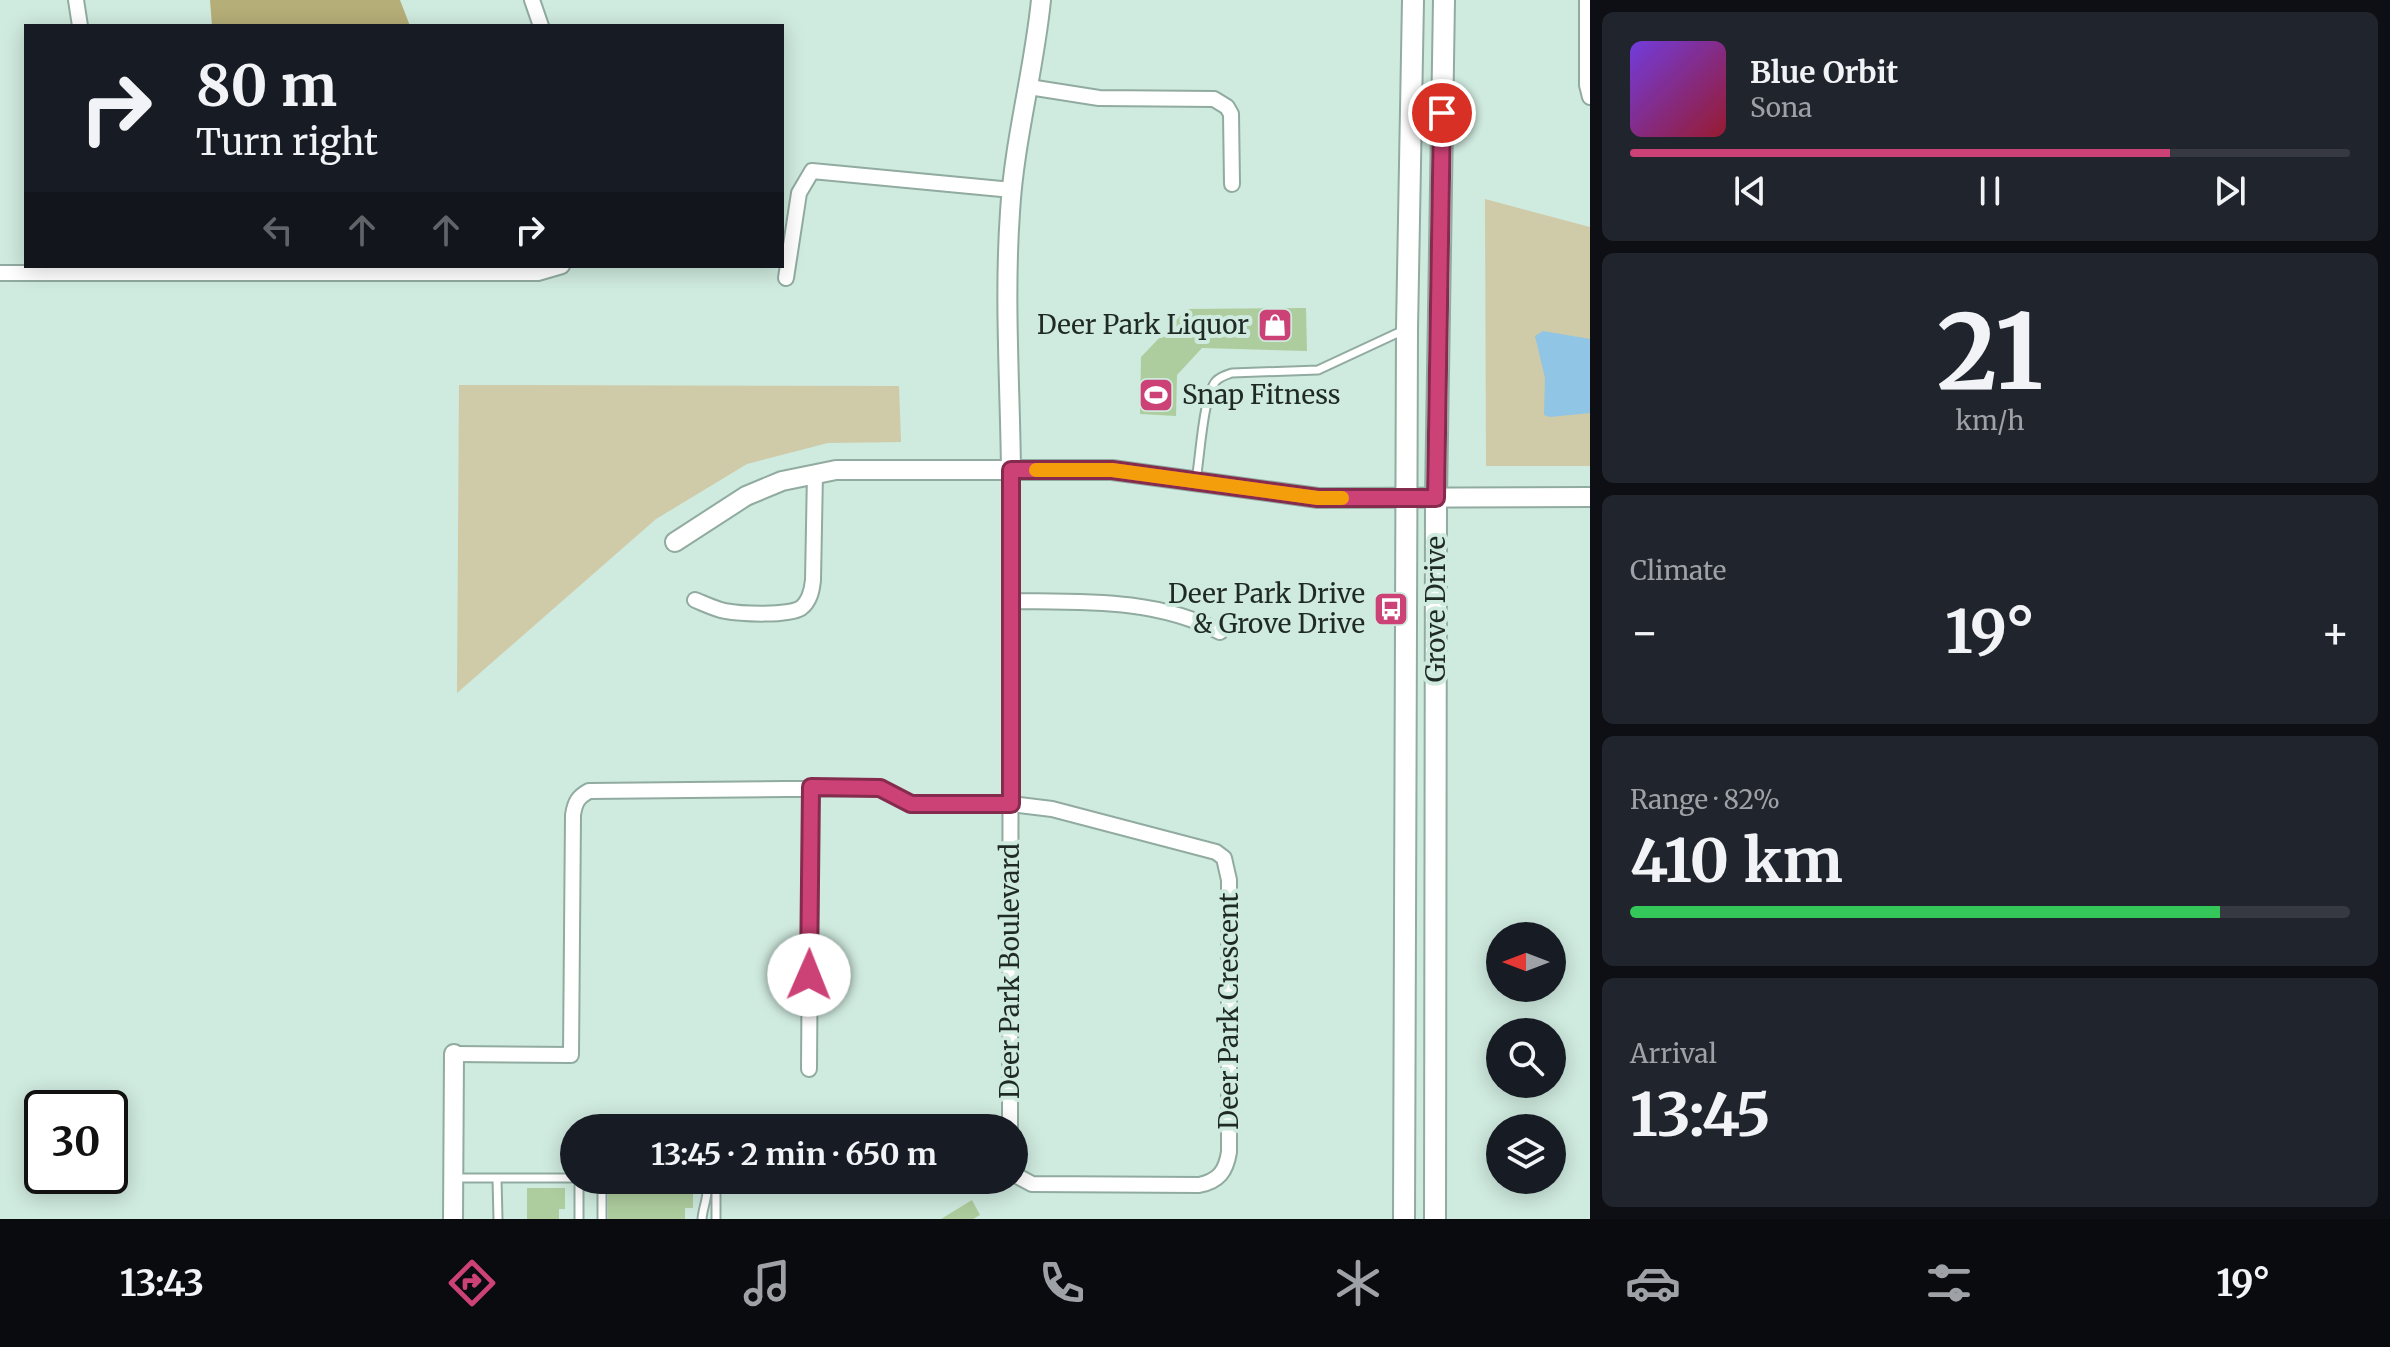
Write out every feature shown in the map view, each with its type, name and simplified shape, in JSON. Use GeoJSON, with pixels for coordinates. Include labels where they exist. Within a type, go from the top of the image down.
{"type":"FeatureCollection","features":[{"type":"Feature","properties":{"kind":"main road","name":"Grove Drive"},"geometry":{"type":"LineString","coordinates":[[1404,1219],[1407,329],[1413,0]]}},
{"type":"Feature","properties":{"kind":"main road","name":"Grove Drive"},"geometry":{"type":"LineString","coordinates":[[1435,1219],[1436,498],[1444,0]]}},
{"type":"Feature","properties":{"kind":"street"},"geometry":{"type":"LineString","coordinates":[[76,0],[80,24]]}},
{"type":"Feature","properties":{"kind":"street"},"geometry":{"type":"LineString","coordinates":[[532,0],[540,24]]}},
{"type":"Feature","properties":{"kind":"street","name":"Deer Park Boulevard"},"geometry":{"type":"LineString","coordinates":[[1010,1114],[1012,601],[1008,252],[1012,190],[1041,0]]}},
{"type":"Feature","properties":{"kind":"street"},"geometry":{"type":"LineString","coordinates":[[1588,6],[1587,85],[1590,97]]}},
{"type":"Feature","properties":{"kind":"street"},"geometry":{"type":"LineString","coordinates":[[1029,87],[1099,98],[1214,99],[1227,107],[1231,114],[1232,184]]}},
{"type":"Feature","properties":{"kind":"street"},"geometry":{"type":"LineString","coordinates":[[786,278],[799,193],[812,171],[1012,190]]}},
{"type":"Feature","properties":{"kind":"street"},"geometry":{"type":"LineString","coordinates":[[0,273],[538,273],[555,268]]}},
{"type":"Feature","properties":{"kind":"street"},"geometry":{"type":"LineString","coordinates":[[675,542],[746,496],[782,481],[836,470],[1112,470],[1318,498],[1590,497]]}},
{"type":"Feature","properties":{"kind":"street"},"geometry":{"type":"LineString","coordinates":[[695,600],[734,612],[785,613],[800,608],[806,602],[813,580],[815,473]]}},
{"type":"Feature","properties":{"kind":"street"},"geometry":{"type":"LineString","coordinates":[[1012,601],[1148,607],[1183,615],[1220,632]]}},
{"type":"Feature","properties":{"kind":"street"},"geometry":{"type":"LineString","coordinates":[[809,1069],[811,787]]}},
{"type":"Feature","properties":{"kind":"street"},"geometry":{"type":"LineString","coordinates":[[453,1219],[454,1054],[571,1055],[573,815],[574,804],[580,796],[601,789],[880,788],[911,804],[1011,804]]}},
{"type":"Feature","properties":{"kind":"street","name":"Deer Park Crescent"},"geometry":{"type":"LineString","coordinates":[[1011,804],[1052,809],[1204,847],[1224,858],[1229,880],[1229,1152],[1225,1169],[1210,1183],[1199,1185],[1040,1185],[1028,1181]]}},
{"type":"Feature","properties":{"kind":"lane"},"geometry":{"type":"LineString","coordinates":[[1196,480],[1208,397],[1215,382],[1223,376],[1232,373],[1318,370],[1407,329]]}},
{"type":"Feature","properties":{"kind":"lane"},"geometry":{"type":"LineString","coordinates":[[453,1178],[560,1179]]}},
{"type":"Feature","properties":{"kind":"lane"},"geometry":{"type":"LineString","coordinates":[[497,1179],[498,1219]]}},
{"type":"Feature","properties":{"kind":"lane"},"geometry":{"type":"LineString","coordinates":[[577,1194],[579,1219]]}},
{"type":"Feature","properties":{"kind":"lane"},"geometry":{"type":"LineString","coordinates":[[602,1194],[602,1219]]}},
{"type":"Feature","properties":{"kind":"lane"},"geometry":{"type":"LineString","coordinates":[[702,1219],[708,1194]]}},
{"type":"Feature","properties":{"kind":"lane"},"geometry":{"type":"LineString","coordinates":[[716,1194],[716,1219]]}},
{"type":"Feature","properties":{"kind":"shaded area"},"geometry":{"type":"Polygon","coordinates":[[[210,0],[400,0],[409,24],[212,24],[210,0]]]}},
{"type":"Feature","properties":{"kind":"shaded area"},"geometry":{"type":"Polygon","coordinates":[[[1485,199],[1590,227],[1590,466],[1486,466],[1485,199]]]}},
{"type":"Feature","properties":{"kind":"shaded area"},"geometry":{"type":"Polygon","coordinates":[[[459,385],[899,386],[901,442],[828,443],[747,464],[656,519],[457,693],[459,385]]]}},
{"type":"Feature","properties":{"kind":"water"},"geometry":{"type":"Polygon","coordinates":[[[1543,331],[1590,339],[1590,413],[1544,415],[1545,378],[1535,336],[1543,331]]]}},
{"type":"Feature","properties":{"kind":"building"},"geometry":{"type":"Polygon","coordinates":[[[1306,308],[1307,351],[1202,348],[1177,375],[1176,416],[1140,414],[1141,357],[1187,309],[1306,308]]]}},
{"type":"Feature","properties":{"kind":"building"},"geometry":{"type":"Polygon","coordinates":[[[527,1188],[560,1188],[560,1194],[565,1194],[565,1209],[559,1209],[559,1219],[527,1219],[527,1188]]]}},
{"type":"Feature","properties":{"kind":"building"},"geometry":{"type":"Polygon","coordinates":[[[608,1194],[693,1194],[693,1208],[685,1208],[685,1219],[608,1219],[608,1194]]]}},
{"type":"Feature","properties":{"kind":"building"},"geometry":{"type":"Polygon","coordinates":[[[972,1200],[980,1215],[973,1219],[941,1219],[972,1200]]]}},
{"type":"Feature","properties":{"kind":"slow traffic"},"geometry":{"type":"LineString","coordinates":[[1036,470],[1112,470],[1318,498],[1342,498]]}},
{"type":"Feature","properties":{"kind":"place","name":"Deer Park Liquor"},"geometry":{"type":"Point","coordinates":[1275,325]}},
{"type":"Feature","properties":{"kind":"place","name":"Snap Fitness"},"geometry":{"type":"Point","coordinates":[1156,395]}},
{"type":"Feature","properties":{"kind":"place","name":"Deer Park Drive & Grove Drive"},"geometry":{"type":"Point","coordinates":[1391,609]}},
{"type":"Feature","properties":{"kind":"route"},"geometry":{"type":"LineString","coordinates":[[809,975],[811,787],[880,788],[911,804],[1011,804],[1011,470],[1112,470],[1318,498],[1436,498],[1442,113]]}}]}
